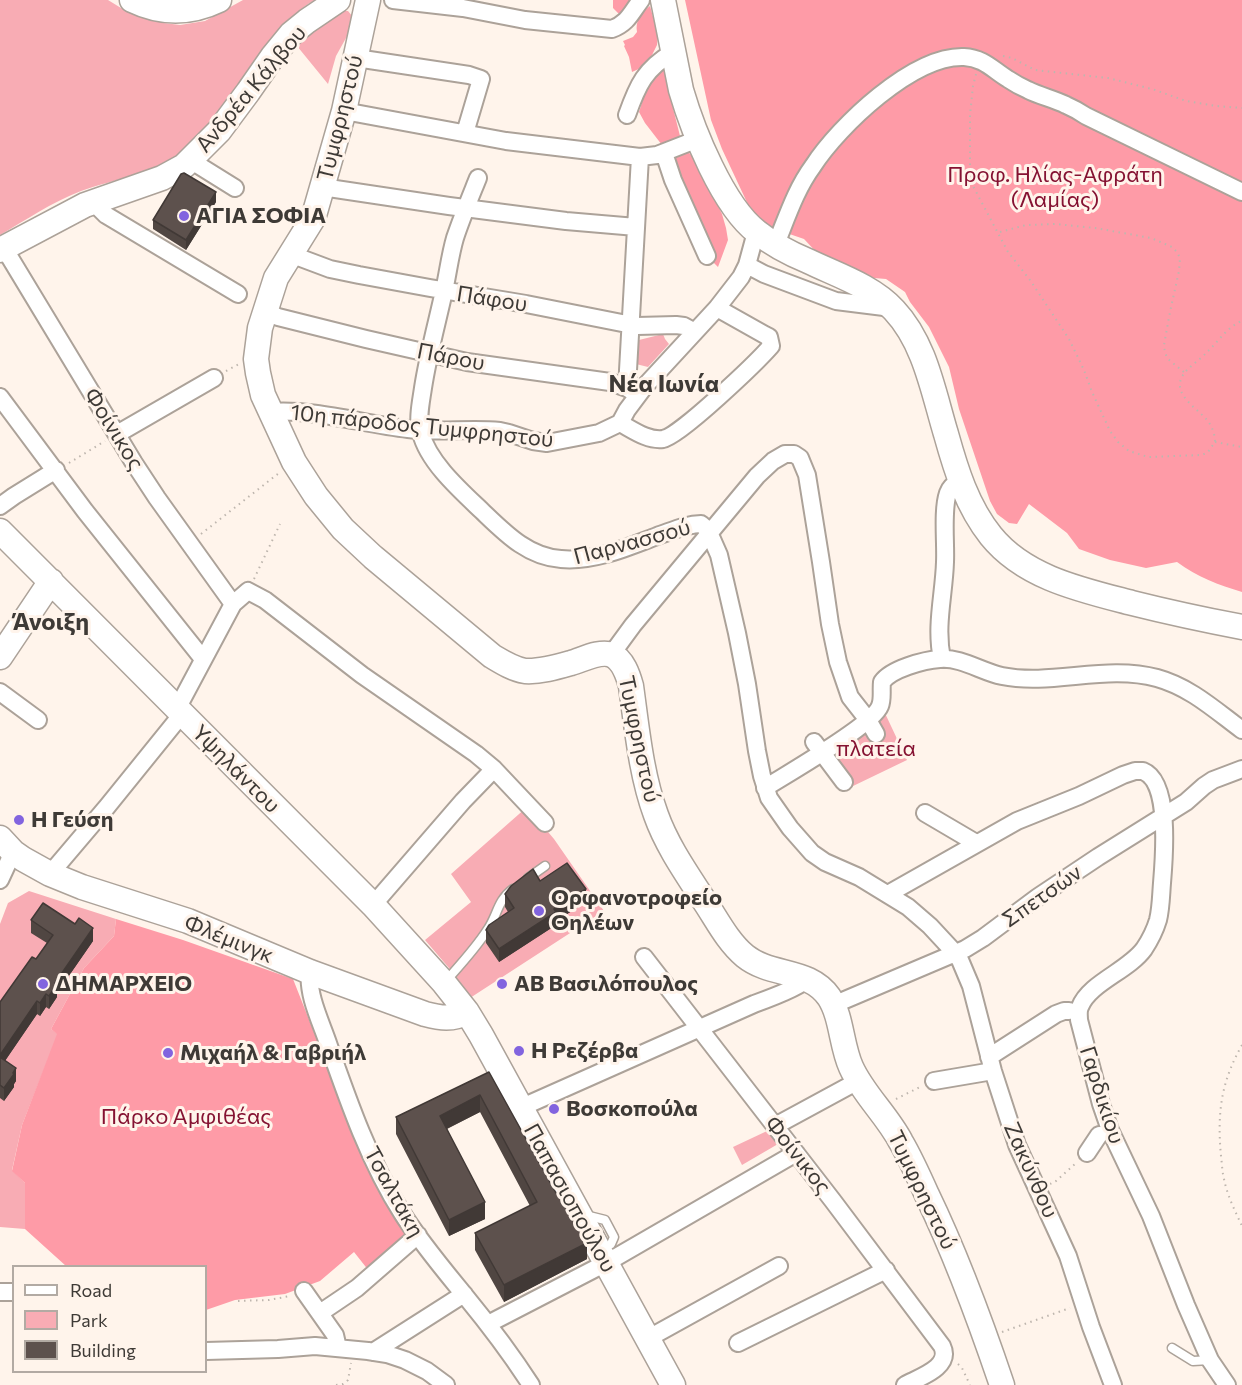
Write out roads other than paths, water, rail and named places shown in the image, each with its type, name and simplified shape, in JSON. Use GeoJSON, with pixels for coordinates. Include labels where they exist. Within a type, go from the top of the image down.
{"type":"FeatureCollection","features":[{"type":"Feature","properties":{"kind":"main road"},"geometry":{"type":"LineString","coordinates":[[132,0],[158,9],[176,11],[200,8],[219,0]]}},
{"type":"Feature","properties":{"kind":"main road","name":"Ανδρέα Κάλβου"},"geometry":{"type":"LineString","coordinates":[[2,249],[67,214],[96,201],[162,178],[177,170],[219,131],[286,40],[307,21],[338,0]]}},
{"type":"Feature","properties":{"kind":"main road","name":"Τυμφρηστού"},"geometry":{"type":"LineString","coordinates":[[368,0],[344,111],[312,220],[276,278],[260,328],[256,359],[260,384],[271,412],[294,462],[316,496],[353,539],[497,659],[516,669],[531,671],[606,654],[611,655],[624,666],[631,686],[644,771],[652,803],[664,835],[713,915],[738,950],[761,966],[803,977],[819,986],[827,995],[833,1005],[850,1066],[858,1081],[901,1141],[942,1225],[973,1302],[1002,1385]]}},
{"type":"Feature","properties":{"kind":"main road"},"geometry":{"type":"LineString","coordinates":[[663,0],[681,90],[698,139],[726,194],[748,224],[766,238],[800,258],[870,291],[893,308],[906,324],[919,347],[960,481],[973,510],[992,537],[1013,558],[1069,586],[1160,611],[1242,627]]}},
{"type":"Feature","properties":{"kind":"main road","name":"Υψηλάντου"},"geometry":{"type":"LineString","coordinates":[[0,531],[373,905],[444,983],[467,1012]]}},
{"type":"Feature","properties":{"kind":"main road"},"geometry":{"type":"LineString","coordinates":[[0,657],[51,581]]}},
{"type":"Feature","properties":{"kind":"main road","name":"Φλέμινγκ"},"geometry":{"type":"LineString","coordinates":[[7,845],[34,866],[50,874],[102,894],[189,921],[310,972],[434,1017],[460,1016],[467,1012]]}},
{"type":"Feature","properties":{"kind":"main road","name":"Παπασιοπούλου"},"geometry":{"type":"LineString","coordinates":[[467,1012],[578,1213],[608,1253],[647,1339],[673,1385]]}},
{"type":"Feature","properties":{"kind":"street"},"geometry":{"type":"LineString","coordinates":[[393,0],[463,8],[525,20],[612,29],[621,26],[627,20],[641,0]]}},
{"type":"Feature","properties":{"kind":"street"},"geometry":{"type":"LineString","coordinates":[[627,115],[640,83],[650,69],[673,52]]}},
{"type":"Feature","properties":{"kind":"street"},"geometry":{"type":"LineString","coordinates":[[632,391],[653,376],[717,308],[741,277],[812,166],[828,145],[879,96],[904,78],[946,58],[965,57],[980,60],[1030,91],[1066,104],[1242,192]]}},
{"type":"Feature","properties":{"kind":"street"},"geometry":{"type":"LineString","coordinates":[[356,58],[469,75],[481,80],[465,134]]}},
{"type":"Feature","properties":{"kind":"street"},"geometry":{"type":"LineString","coordinates":[[344,111],[506,141],[640,157],[651,157],[664,153],[698,139]]}},
{"type":"Feature","properties":{"kind":"street"},"geometry":{"type":"LineString","coordinates":[[664,153],[673,180],[707,256]]}},
{"type":"Feature","properties":{"kind":"street"},"geometry":{"type":"LineString","coordinates":[[640,157],[630,324],[632,391],[620,423],[653,439],[669,437],[687,424],[771,345],[769,338],[765,335],[717,308]]}},
{"type":"Feature","properties":{"kind":"street"},"geometry":{"type":"LineString","coordinates":[[190,160],[235,188]]}},
{"type":"Feature","properties":{"kind":"street","name":"Παρνασσού"},"geometry":{"type":"LineString","coordinates":[[478,178],[455,239],[429,353],[422,396],[420,430],[424,443],[446,474],[471,500],[515,541],[535,553],[565,560],[589,557],[622,549],[694,524],[704,525],[711,534],[719,555],[747,684],[757,751],[769,798],[801,842],[812,853],[825,862],[859,877],[908,907],[956,954]]}},
{"type":"Feature","properties":{"kind":"street"},"geometry":{"type":"LineString","coordinates":[[322,186],[466,208],[566,221],[636,227]]}},
{"type":"Feature","properties":{"kind":"street"},"geometry":{"type":"LineString","coordinates":[[96,201],[106,215],[238,294]]}},
{"type":"Feature","properties":{"kind":"street","name":"Φοίνικος"},"geometry":{"type":"LineString","coordinates":[[2,249],[157,498],[233,604]]}},
{"type":"Feature","properties":{"kind":"street","name":"Πάφου"},"geometry":{"type":"LineString","coordinates":[[290,254],[330,269],[444,291],[526,304],[637,326],[684,326],[695,332]]}},
{"type":"Feature","properties":{"kind":"street"},"geometry":{"type":"LineString","coordinates":[[747,265],[764,274],[836,301],[893,308]]}},
{"type":"Feature","properties":{"kind":"street","name":"Πάρου"},"geometry":{"type":"LineString","coordinates":[[265,311],[278,317],[467,362],[610,382],[632,391]]}},
{"type":"Feature","properties":{"kind":"street"},"geometry":{"type":"LineString","coordinates":[[117,434],[214,378]]}},
{"type":"Feature","properties":{"kind":"street"},"geometry":{"type":"LineString","coordinates":[[0,397],[93,520],[203,659]]}},
{"type":"Feature","properties":{"kind":"street","name":"10η πάροδος Τυμφρηστού"},"geometry":{"type":"LineString","coordinates":[[271,412],[328,415],[407,429],[500,431],[548,443],[599,433],[620,423]]}},
{"type":"Feature","properties":{"kind":"street"},"geometry":{"type":"LineString","coordinates":[[611,655],[766,467],[780,456],[794,454],[800,459],[807,475],[838,662],[850,697],[872,727]]}},
{"type":"Feature","properties":{"kind":"street"},"geometry":{"type":"LineString","coordinates":[[0,506],[56,470]]}},
{"type":"Feature","properties":{"kind":"street"},"geometry":{"type":"LineString","coordinates":[[942,659],[938,627],[945,571],[947,494],[954,484],[960,481]]}},
{"type":"Feature","properties":{"kind":"street"},"geometry":{"type":"LineString","coordinates":[[50,874],[106,808],[179,712],[203,659],[233,604],[248,591],[265,600],[362,675],[476,754],[494,769],[545,823]]}},
{"type":"Feature","properties":{"kind":"street"},"geometry":{"type":"LineString","coordinates":[[765,788],[817,747],[872,727],[881,703],[881,685],[886,677],[923,662],[942,659],[1016,678],[1112,673],[1157,678],[1201,698],[1242,730]]}},
{"type":"Feature","properties":{"kind":"street"},"geometry":{"type":"LineString","coordinates":[[0,692],[38,720]]}},
{"type":"Feature","properties":{"kind":"street"},"geometry":{"type":"LineString","coordinates":[[817,747],[844,782]]}},
{"type":"Feature","properties":{"kind":"street"},"geometry":{"type":"LineString","coordinates":[[373,905],[494,769]]}},
{"type":"Feature","properties":{"kind":"street","name":"Σπετσών"},"geometry":{"type":"LineString","coordinates":[[833,1005],[956,954],[983,938],[1038,897],[1185,802],[1213,780],[1242,769]]}},
{"type":"Feature","properties":{"kind":"street","name":"Γαρδικίου"},"geometry":{"type":"LineString","coordinates":[[976,843],[1017,821],[1123,775],[1139,770],[1149,774],[1155,783],[1163,815],[1164,850],[1158,916],[1154,930],[1146,946],[1135,959],[1093,989],[1084,999],[1079,1010],[1079,1020],[1110,1130],[1151,1216],[1210,1360],[1227,1385]]}},
{"type":"Feature","properties":{"kind":"street"},"geometry":{"type":"LineString","coordinates":[[888,894],[976,843],[925,813]]}},
{"type":"Feature","properties":{"kind":"street"},"geometry":{"type":"LineString","coordinates":[[0,880],[7,845]]}},
{"type":"Feature","properties":{"kind":"street","name":"Ζακύνθου"},"geometry":{"type":"LineString","coordinates":[[956,954],[971,986],[991,1064],[1017,1145],[1068,1256],[1093,1334],[1113,1385]]}},
{"type":"Feature","properties":{"kind":"street","name":"Φοίνικος"},"geometry":{"type":"LineString","coordinates":[[644,957],[942,1346],[945,1353],[943,1362],[935,1369],[905,1385]]}},
{"type":"Feature","properties":{"kind":"street","name":"Τσαλτάκη"},"geometry":{"type":"LineString","coordinates":[[310,972],[309,982],[312,996],[334,1060],[366,1142],[398,1205],[442,1269],[488,1324],[531,1385]]}},
{"type":"Feature","properties":{"kind":"street"},"geometry":{"type":"LineString","coordinates":[[520,1108],[786,991],[805,982],[803,977]]}},
{"type":"Feature","properties":{"kind":"street"},"geometry":{"type":"LineString","coordinates":[[934,1081],[991,1064],[1056,1014],[1069,1011]]}},
{"type":"Feature","properties":{"kind":"street"},"geometry":{"type":"LineString","coordinates":[[774,1126],[858,1081]]}},
{"type":"Feature","properties":{"kind":"street"},"geometry":{"type":"LineString","coordinates":[[1087,1153],[1099,1135]]}},
{"type":"Feature","properties":{"kind":"street"},"geometry":{"type":"LineString","coordinates":[[488,1324],[608,1253],[796,1153]]}},
{"type":"Feature","properties":{"kind":"street"},"geometry":{"type":"LineString","coordinates":[[320,1313],[363,1284],[418,1235]]}},
{"type":"Feature","properties":{"kind":"street"},"geometry":{"type":"LineString","coordinates":[[647,1339],[779,1266]]}},
{"type":"Feature","properties":{"kind":"street"},"geometry":{"type":"LineString","coordinates":[[738,1343],[886,1270]]}},
{"type":"Feature","properties":{"kind":"street"},"geometry":{"type":"LineString","coordinates":[[304,1291],[345,1349]]}},
{"type":"Feature","properties":{"kind":"street"},"geometry":{"type":"LineString","coordinates":[[373,1352],[464,1294]]}},
{"type":"Feature","properties":{"kind":"street"},"geometry":{"type":"LineString","coordinates":[[207,1351],[315,1346],[373,1352],[401,1358],[430,1378],[446,1385]]}},
{"type":"Feature","properties":{"kind":"lane"},"geometry":{"type":"LineString","coordinates":[[525,880],[545,866]]}},
{"type":"Feature","properties":{"kind":"lane"},"geometry":{"type":"LineString","coordinates":[[444,983],[487,931],[506,894],[516,887]]}},
{"type":"Feature","properties":{"kind":"lane"},"geometry":{"type":"LineString","coordinates":[[1172,1348],[1193,1362],[1210,1360]]}},
{"type":"Feature","properties":{"kind":"place","name":"ΑΓΙΑ ΣΟΦΙΑ"},"geometry":{"type":"Point","coordinates":[184,216]}},
{"type":"Feature","properties":{"kind":"place","name":"Η Γεύση"},"geometry":{"type":"Point","coordinates":[19,820]}},
{"type":"Feature","properties":{"kind":"place","name":"Ορφανοτροφείο Θηλέων"},"geometry":{"type":"Point","coordinates":[539,911]}},
{"type":"Feature","properties":{"kind":"place","name":"ΔΗΜΑΡΧΕΙΟ"},"geometry":{"type":"Point","coordinates":[43,984]}},
{"type":"Feature","properties":{"kind":"place","name":"ΑΒ Βασιλόπουλος"},"geometry":{"type":"Point","coordinates":[502,984]}},
{"type":"Feature","properties":{"kind":"place","name":"Η Ρεζέρβα"},"geometry":{"type":"Point","coordinates":[519,1051]}},
{"type":"Feature","properties":{"kind":"place","name":"Μιχαήλ & Γαβριήλ"},"geometry":{"type":"Point","coordinates":[168,1053]}},
{"type":"Feature","properties":{"kind":"place","name":"Βοσκοπούλα"},"geometry":{"type":"Point","coordinates":[554,1109]}},
{"type":"Feature","properties":{"kind":"district","name":"Νέα Ιωνία"},"geometry":{"type":"Point","coordinates":[664,384]}},
{"type":"Feature","properties":{"kind":"district","name":"Άνοιξη"},"geometry":{"type":"Point","coordinates":[51,622]}},
{"type":"Feature","properties":{"kind":"park label","name":"Προφ. Ηλίας-Αφράτη (Λαμίας)"},"geometry":{"type":"Point","coordinates":[1055,188]}},
{"type":"Feature","properties":{"kind":"park label","name":"πλατεία"},"geometry":{"type":"Point","coordinates":[876,749]}},
{"type":"Feature","properties":{"kind":"park label","name":"Πάρκο Αμφιθέας"},"geometry":{"type":"Point","coordinates":[186,1117]}}]}
